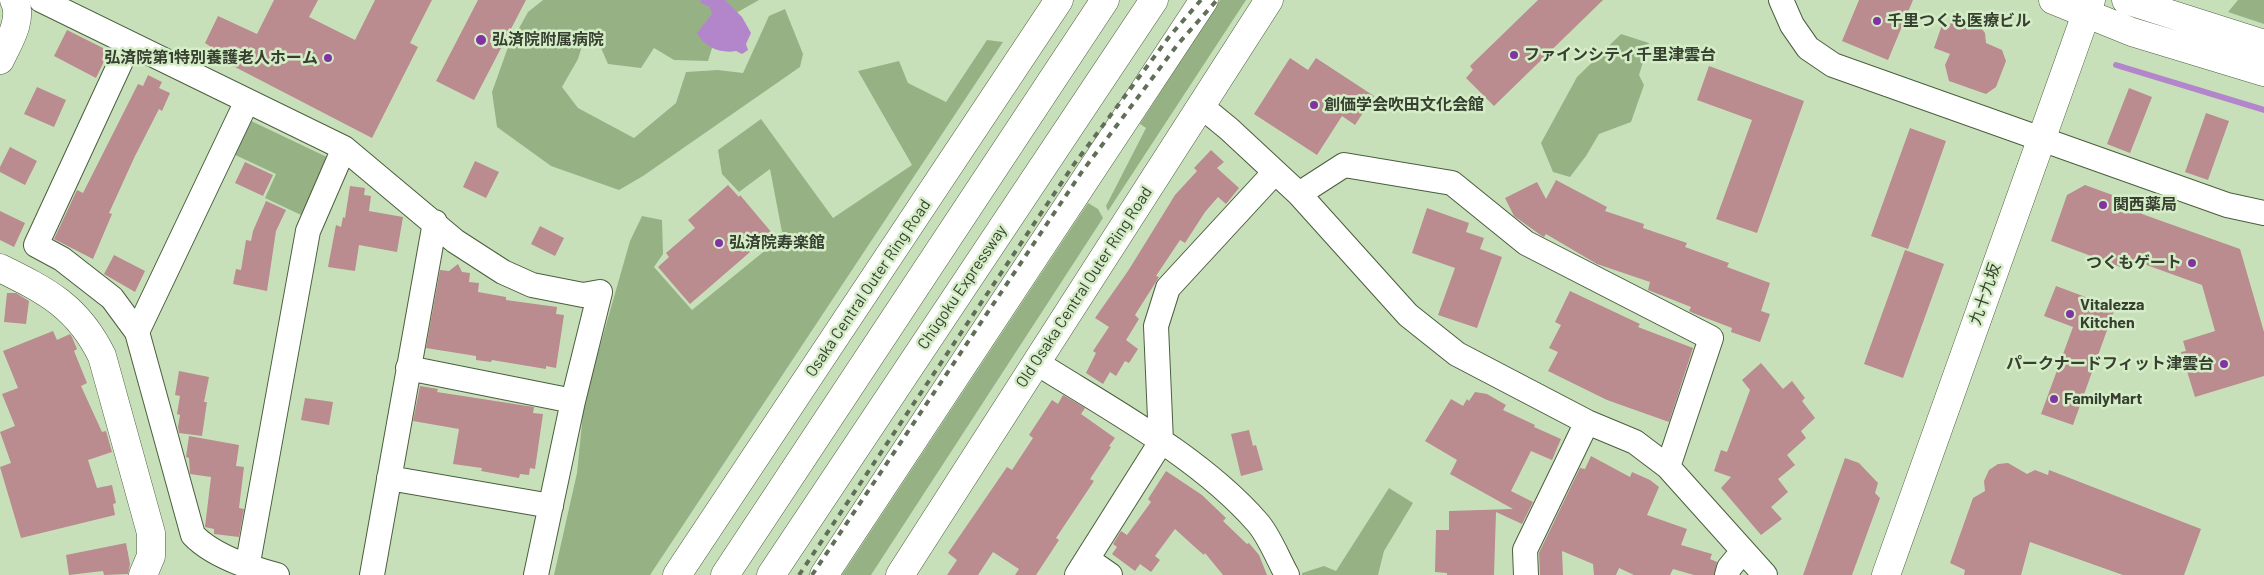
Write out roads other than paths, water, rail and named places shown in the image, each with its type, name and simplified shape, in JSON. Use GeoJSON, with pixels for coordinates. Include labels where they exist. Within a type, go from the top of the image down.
{"type":"FeatureCollection","features":[{"type":"Feature","properties":{"kind":"main road","name":"Osaka Central Outer Ring Road"},"geometry":{"type":"LineString","coordinates":[[677,575],[1059,0]]}},
{"type":"Feature","properties":{"kind":"main road"},"geometry":{"type":"LineString","coordinates":[[726,575],[1105,0]]}},
{"type":"Feature","properties":{"kind":"main road","name":"Chūgoku Expressway"},"geometry":{"type":"LineString","coordinates":[[771,575],[1154,0]]}},
{"type":"Feature","properties":{"kind":"main road"},"geometry":{"type":"LineString","coordinates":[[824,575],[1204,0]]}},
{"type":"Feature","properties":{"kind":"main road","name":"Old Osaka Central Outer Ring Road"},"geometry":{"type":"LineString","coordinates":[[900,575],[1038,363],[1269,0]]}},
{"type":"Feature","properties":{"kind":"main road"},"geometry":{"type":"LineString","coordinates":[[2053,0],[2089,7],[2132,32],[2264,72]]}},
{"type":"Feature","properties":{"kind":"main road"},"geometry":{"type":"LineString","coordinates":[[2126,0],[2264,44]]}},
{"type":"Feature","properties":{"kind":"main road"},"geometry":{"type":"LineString","coordinates":[[0,60],[27,1]]}},
{"type":"Feature","properties":{"kind":"main road","name":"九十九坂"},"geometry":{"type":"LineString","coordinates":[[1886,575],[2040,139],[2089,7]]}},
{"type":"Feature","properties":{"kind":"main road"},"geometry":{"type":"LineString","coordinates":[[0,269],[42,288],[66,305],[89,332],[102,356],[151,533],[152,556],[143,575]]}},
{"type":"Feature","properties":{"kind":"street"},"geometry":{"type":"LineString","coordinates":[[1781,0],[1792,25],[1808,48],[1832,64],[2227,205],[2264,213]]}},
{"type":"Feature","properties":{"kind":"street"},"geometry":{"type":"LineString","coordinates":[[27,1],[129,44],[344,148],[477,256],[503,272],[532,286],[583,295],[600,292],[573,401],[536,575]]}},
{"type":"Feature","properties":{"kind":"street"},"geometry":{"type":"LineString","coordinates":[[129,44],[36,245],[62,259],[112,298],[137,332],[193,535],[199,542],[247,568],[277,575]]}},
{"type":"Feature","properties":{"kind":"street"},"geometry":{"type":"LineString","coordinates":[[137,332],[247,101]]}},
{"type":"Feature","properties":{"kind":"street"},"geometry":{"type":"LineString","coordinates":[[1201,106],[1298,194],[1408,315],[1457,354],[1587,422],[1635,442],[1668,467],[1765,575]]}},
{"type":"Feature","properties":{"kind":"street"},"geometry":{"type":"LineString","coordinates":[[247,568],[308,231],[344,148]]}},
{"type":"Feature","properties":{"kind":"street"},"geometry":{"type":"LineString","coordinates":[[1298,194],[1344,165],[1452,183],[1526,244],[1711,338],[1668,467]]}},
{"type":"Feature","properties":{"kind":"street"},"geometry":{"type":"LineString","coordinates":[[1110,575],[1082,567],[1161,442],[1156,326],[1168,288],[1275,172]]}},
{"type":"Feature","properties":{"kind":"street"},"geometry":{"type":"LineString","coordinates":[[372,575],[435,222]]}},
{"type":"Feature","properties":{"kind":"street"},"geometry":{"type":"LineString","coordinates":[[1038,363],[1161,442],[1211,478],[1258,523],[1287,575]]}},
{"type":"Feature","properties":{"kind":"street"},"geometry":{"type":"LineString","coordinates":[[408,368],[573,401]]}},
{"type":"Feature","properties":{"kind":"street"},"geometry":{"type":"LineString","coordinates":[[1526,575],[1525,550],[1587,422]]}},
{"type":"Feature","properties":{"kind":"street"},"geometry":{"type":"LineString","coordinates":[[389,478],[551,506]]}},
{"type":"Feature","properties":{"kind":"street"},"geometry":{"type":"LineString","coordinates":[[1727,575],[1729,568],[1743,550]]}},
{"type":"Feature","properties":{"kind":"waterway"},"geometry":{"type":"LineString","coordinates":[[2116,65],[2264,110]]}},
{"type":"Feature","properties":{"kind":"railway"},"geometry":{"type":"LineString","coordinates":[[799,575],[1072,167],[1169,37],[1201,0]]}},
{"type":"Feature","properties":{"kind":"railway"},"geometry":{"type":"LineString","coordinates":[[812,575],[1081,173],[1178,44],[1217,0]]}},
{"type":"Feature","properties":{"kind":"place","name":"千里つくも医療ビル"},"geometry":{"type":"Point","coordinates":[1877,21]}},
{"type":"Feature","properties":{"kind":"place","name":"弘済院附属病院"},"geometry":{"type":"Point","coordinates":[481,40]}},
{"type":"Feature","properties":{"kind":"place","name":"ファインシティ千里津雲台"},"geometry":{"type":"Point","coordinates":[1514,55]}},
{"type":"Feature","properties":{"kind":"place","name":"弘済院第1特別養護老人ホーム"},"geometry":{"type":"Point","coordinates":[328,58]}},
{"type":"Feature","properties":{"kind":"place","name":"創価学会吹田文化会館"},"geometry":{"type":"Point","coordinates":[1314,105]}},
{"type":"Feature","properties":{"kind":"place","name":"関西薬局"},"geometry":{"type":"Point","coordinates":[2103,205]}},
{"type":"Feature","properties":{"kind":"place","name":"弘済院寿楽館"},"geometry":{"type":"Point","coordinates":[719,243]}},
{"type":"Feature","properties":{"kind":"place","name":"つくもゲート"},"geometry":{"type":"Point","coordinates":[2192,263]}},
{"type":"Feature","properties":{"kind":"place","name":"Vitalezza Kitchen"},"geometry":{"type":"Point","coordinates":[2070,314]}},
{"type":"Feature","properties":{"kind":"place","name":"パークナードフィット津雲台"},"geometry":{"type":"Point","coordinates":[2224,364]}},
{"type":"Feature","properties":{"kind":"place","name":"FamilyMart"},"geometry":{"type":"Point","coordinates":[2054,399]}}]}
